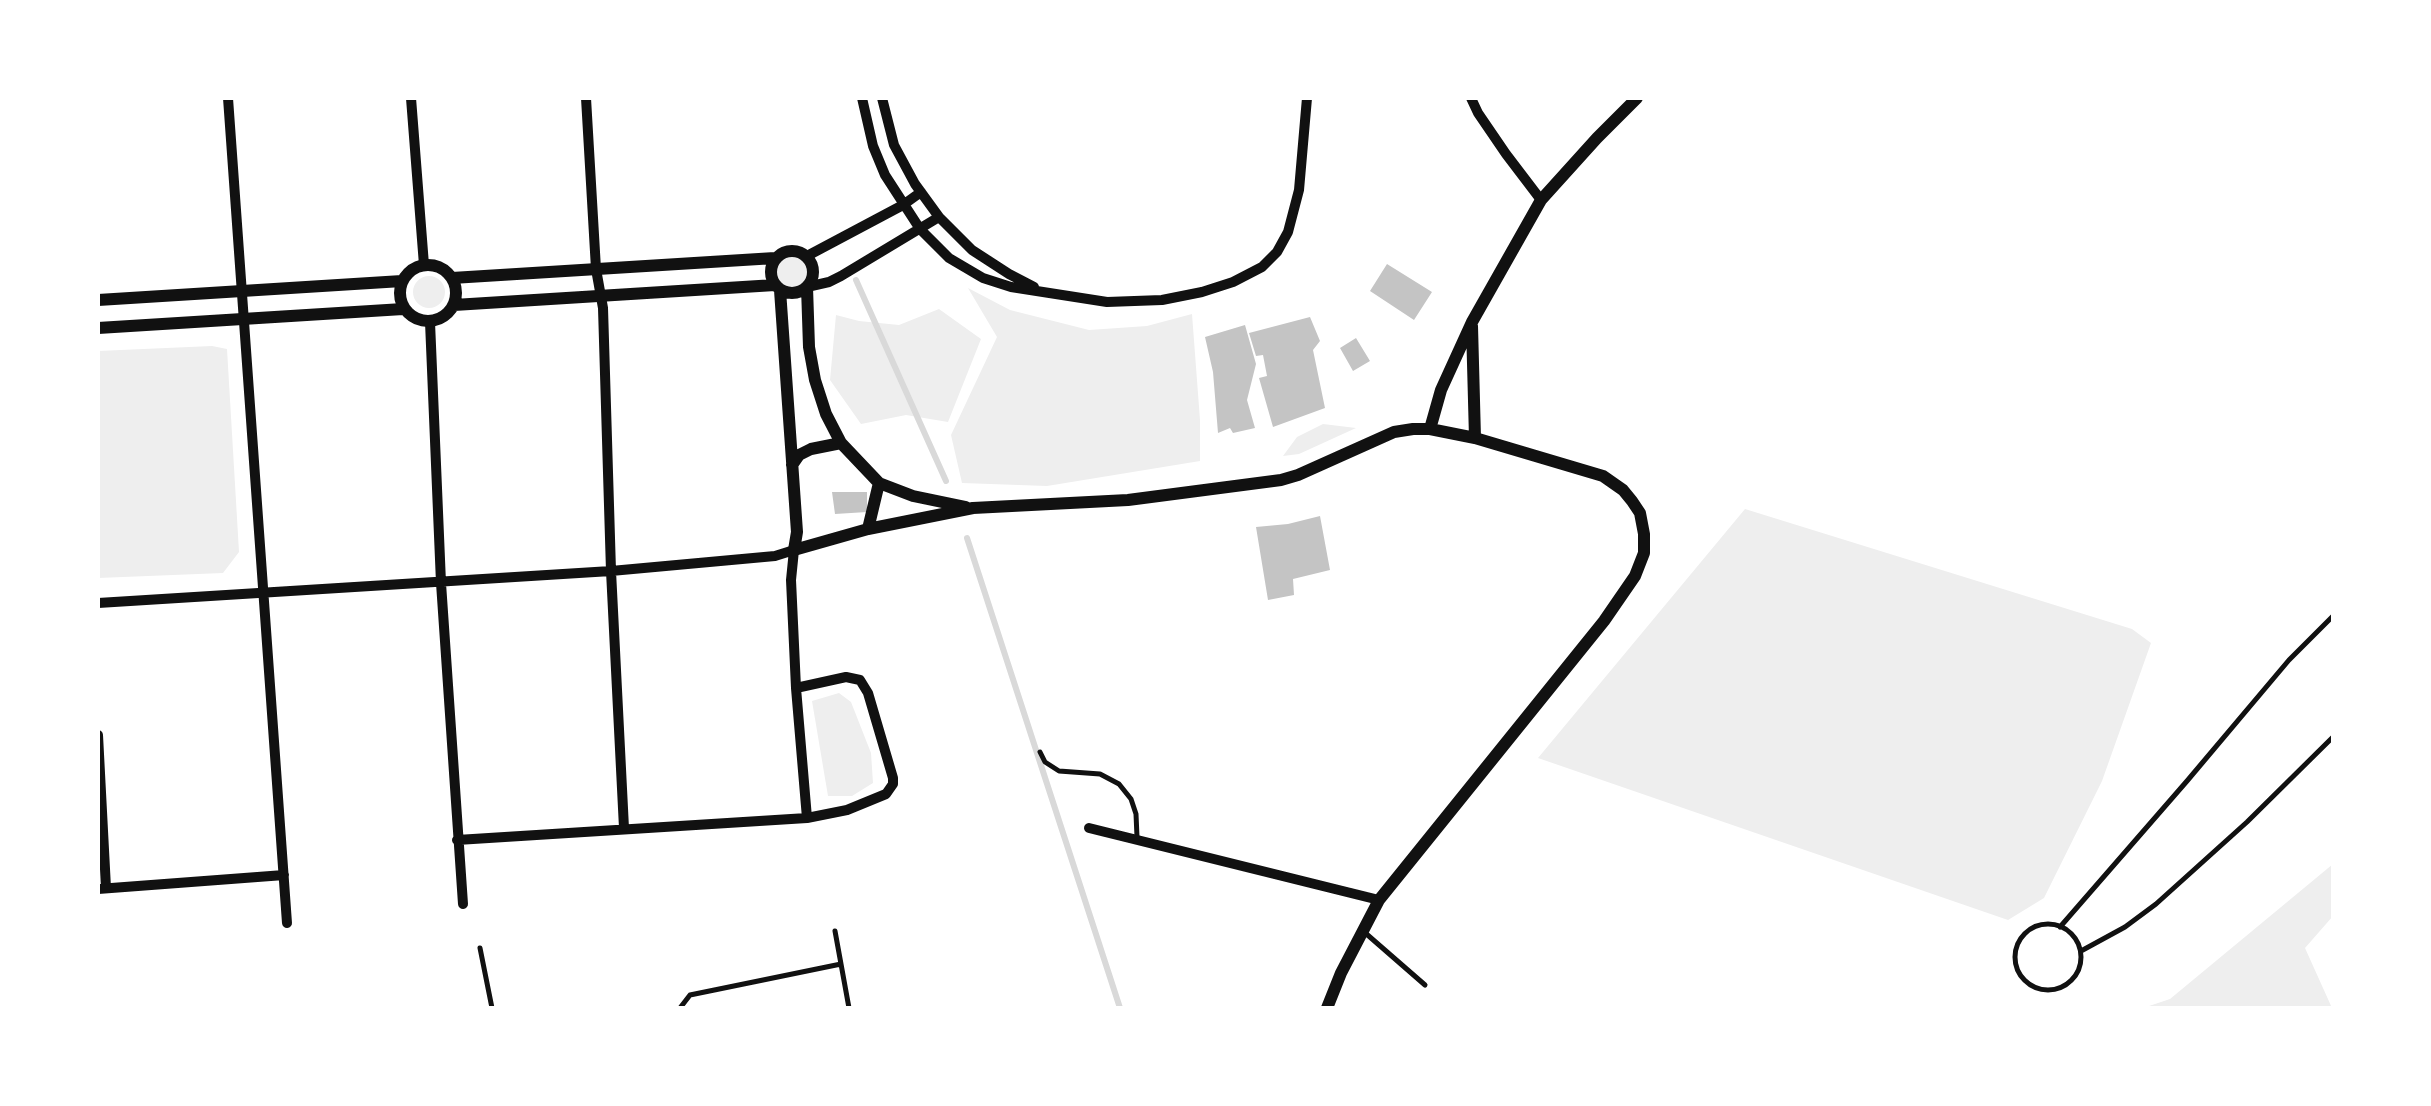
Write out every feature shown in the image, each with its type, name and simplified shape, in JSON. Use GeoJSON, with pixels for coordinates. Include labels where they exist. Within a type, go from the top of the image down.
{"type":"FeatureCollection","features":[{"type":"Feature","properties":{"kind":"street"},"geometry":{"type":"LineString","coordinates":[[228,98],[287,923]]}},
{"type":"Feature","properties":{"kind":"street"},"geometry":{"type":"LineString","coordinates":[[410,98],[424,265]]}},
{"type":"Feature","properties":{"kind":"street"},"geometry":{"type":"LineString","coordinates":[[586,98],[596,269],[603,308],[624,828]]}},
{"type":"Feature","properties":{"kind":"street"},"geometry":{"type":"LineString","coordinates":[[862,98],[873,146],[886,175],[920,229],[950,258],[983,278],[1011,287],[1106,302],[1162,300],[1202,292],[1262,267],[1277,252],[1288,232],[1299,190],[1306,102],[1295,98]]}},
{"type":"Feature","properties":{"kind":"street"},"geometry":{"type":"LineString","coordinates":[[882,98],[894,146],[939,217],[972,250],[1044,292]]}},
{"type":"Feature","properties":{"kind":"street"},"geometry":{"type":"LineString","coordinates":[[1470,98],[1540,200]]}},
{"type":"Feature","properties":{"kind":"street"},"geometry":{"type":"LineString","coordinates":[[1430,428],[1441,390],[1472,322],[1540,200],[1638,98]]}},
{"type":"Feature","properties":{"kind":"street"},"geometry":{"type":"LineString","coordinates":[[807,256],[922,192]]}},
{"type":"Feature","properties":{"kind":"street"},"geometry":{"type":"LineString","coordinates":[[454,305],[777,287],[794,294],[841,276],[939,217]]}},
{"type":"Feature","properties":{"kind":"street"},"geometry":{"type":"LineString","coordinates":[[452,278],[776,258],[795,250],[807,256],[813,268],[812,282],[807,287],[809,347],[826,414],[841,443],[879,483],[913,496],[974,508]]}},
{"type":"Feature","properties":{"kind":"street"},"geometry":{"type":"LineString","coordinates":[[776,258],[770,271],[777,287],[797,532],[791,580],[806,818]]}},
{"type":"Feature","properties":{"kind":"street"},"geometry":{"type":"LineString","coordinates":[[424,265],[440,268],[452,278],[454,305],[444,317],[430,322],[415,319],[403,308],[399,295],[410,270],[424,265]]}},
{"type":"Feature","properties":{"kind":"street"},"geometry":{"type":"LineString","coordinates":[[98,300],[402,281]]}},
{"type":"Feature","properties":{"kind":"street"},"geometry":{"type":"LineString","coordinates":[[98,328],[403,308]]}},
{"type":"Feature","properties":{"kind":"street"},"geometry":{"type":"LineString","coordinates":[[430,322],[441,583],[463,904]]}},
{"type":"Feature","properties":{"kind":"street"},"geometry":{"type":"LineString","coordinates":[[1472,322],[1475,438]]}},
{"type":"Feature","properties":{"kind":"street"},"geometry":{"type":"LineString","coordinates":[[98,603],[441,583],[775,556],[868,529],[974,508],[1128,500],[1281,480],[1394,432],[1430,428],[1603,476],[1622,490],[1640,513],[1644,553],[1634,576],[1604,621],[1379,900],[1327,1008]]}},
{"type":"Feature","properties":{"kind":"street"},"geometry":{"type":"LineString","coordinates":[[792,465],[810,448],[841,443]]}},
{"type":"Feature","properties":{"kind":"street"},"geometry":{"type":"LineString","coordinates":[[868,529],[879,483]]}},
{"type":"Feature","properties":{"kind":"street"},"geometry":{"type":"LineString","coordinates":[[458,840],[806,818],[847,810],[886,794],[893,778],[868,692],[860,680],[846,677],[796,688]]}},
{"type":"Feature","properties":{"kind":"street"},"geometry":{"type":"LineString","coordinates":[[98,735],[102,889],[284,875]]}},
{"type":"Feature","properties":{"kind":"street"},"geometry":{"type":"LineString","coordinates":[[1089,828],[1379,900]]}},
{"type":"Feature","properties":{"kind":"lane"},"geometry":{"type":"LineString","coordinates":[[2060,926],[2289,660],[2334,615]]}},
{"type":"Feature","properties":{"kind":"lane"},"geometry":{"type":"LineString","coordinates":[[2081,951],[2125,927],[2156,904],[2248,822],[2334,736]]}},
{"type":"Feature","properties":{"kind":"lane"},"geometry":{"type":"LineString","coordinates":[[1040,752],[1045,762],[1059,772],[1100,774],[1119,784],[1131,799],[1136,814],[1137,840]]}},
{"type":"Feature","properties":{"kind":"lane"},"geometry":{"type":"LineString","coordinates":[[2039,926],[2060,926],[2076,939],[2081,951],[2074,978],[2057,989],[2036,988],[2020,976],[2015,956],[2022,937],[2039,926]]}},
{"type":"Feature","properties":{"kind":"lane"},"geometry":{"type":"LineString","coordinates":[[835,931],[850,1008]]}},
{"type":"Feature","properties":{"kind":"lane"},"geometry":{"type":"LineString","coordinates":[[1363,931],[1425,985]]}},
{"type":"Feature","properties":{"kind":"lane"},"geometry":{"type":"LineString","coordinates":[[480,948],[492,1008]]}},
{"type":"Feature","properties":{"kind":"lane"},"geometry":{"type":"LineString","coordinates":[[680,1008],[690,994],[841,964]]}},
{"type":"Feature","properties":{"kind":"shaded area"},"geometry":{"type":"Polygon","coordinates":[[[791,256],[802,261],[807,272],[802,283],[791,288],[780,283],[775,272],[780,261],[791,256]]]}},
{"type":"Feature","properties":{"kind":"shaded area"},"geometry":{"type":"Polygon","coordinates":[[[429,276],[440,281],[445,292],[440,303],[429,308],[418,303],[413,292],[418,281],[429,276]]]}},
{"type":"Feature","properties":{"kind":"shaded area"},"geometry":{"type":"Polygon","coordinates":[[[968,288],[1010,310],[1089,330],[1147,326],[1192,314],[1200,461],[1047,486],[962,483],[951,435],[997,337],[968,288]]]}},
{"type":"Feature","properties":{"kind":"shaded area"},"geometry":{"type":"Polygon","coordinates":[[[939,309],[981,339],[948,422],[906,415],[861,424],[830,380],[836,315],[899,325],[939,309]]]}},
{"type":"Feature","properties":{"kind":"shaded area"},"geometry":{"type":"Polygon","coordinates":[[[212,346],[227,349],[239,552],[223,573],[98,578],[98,351],[212,346]]]}},
{"type":"Feature","properties":{"kind":"shaded area"},"geometry":{"type":"Polygon","coordinates":[[[1323,424],[1356,428],[1299,454],[1283,456],[1297,437],[1323,424]]]}},
{"type":"Feature","properties":{"kind":"shaded area"},"geometry":{"type":"Polygon","coordinates":[[[1745,509],[2132,629],[2151,643],[2102,781],[2044,898],[2008,920],[1538,758],[1745,509]]]}},
{"type":"Feature","properties":{"kind":"shaded area"},"geometry":{"type":"Polygon","coordinates":[[[839,693],[851,702],[871,753],[873,783],[852,796],[828,796],[812,701],[839,693]]]}},
{"type":"Feature","properties":{"kind":"shaded area"},"geometry":{"type":"Polygon","coordinates":[[[2333,864],[2333,916],[2305,948],[2332,1008],[2143,1008],[2170,999],[2333,864]]]}},
{"type":"Feature","properties":{"kind":"building"},"geometry":{"type":"Polygon","coordinates":[[[1387,264],[1432,292],[1414,320],[1370,291],[1387,264]]]}},
{"type":"Feature","properties":{"kind":"building"},"geometry":{"type":"Polygon","coordinates":[[[1310,317],[1320,341],[1313,350],[1325,408],[1273,427],[1259,378],[1267,376],[1263,355],[1256,356],[1249,333],[1310,317]]]}},
{"type":"Feature","properties":{"kind":"building"},"geometry":{"type":"Polygon","coordinates":[[[1245,325],[1256,364],[1247,400],[1255,428],[1233,433],[1230,428],[1218,433],[1213,372],[1205,337],[1245,325]]]}},
{"type":"Feature","properties":{"kind":"building"},"geometry":{"type":"Polygon","coordinates":[[[1356,338],[1370,361],[1353,371],[1340,348],[1356,338]]]}},
{"type":"Feature","properties":{"kind":"building"},"geometry":{"type":"Polygon","coordinates":[[[832,492],[867,492],[867,512],[835,514],[832,492]]]}},
{"type":"Feature","properties":{"kind":"building"},"geometry":{"type":"Polygon","coordinates":[[[1320,516],[1330,570],[1293,579],[1294,595],[1268,600],[1256,527],[1320,516]]]}},
{"type":"Feature","properties":{"kind":"waterway"},"geometry":{"type":"LineString","coordinates":[[856,280],[946,481]]}},
{"type":"Feature","properties":{"kind":"waterway"},"geometry":{"type":"LineString","coordinates":[[967,538],[1120,1008]]}}]}
